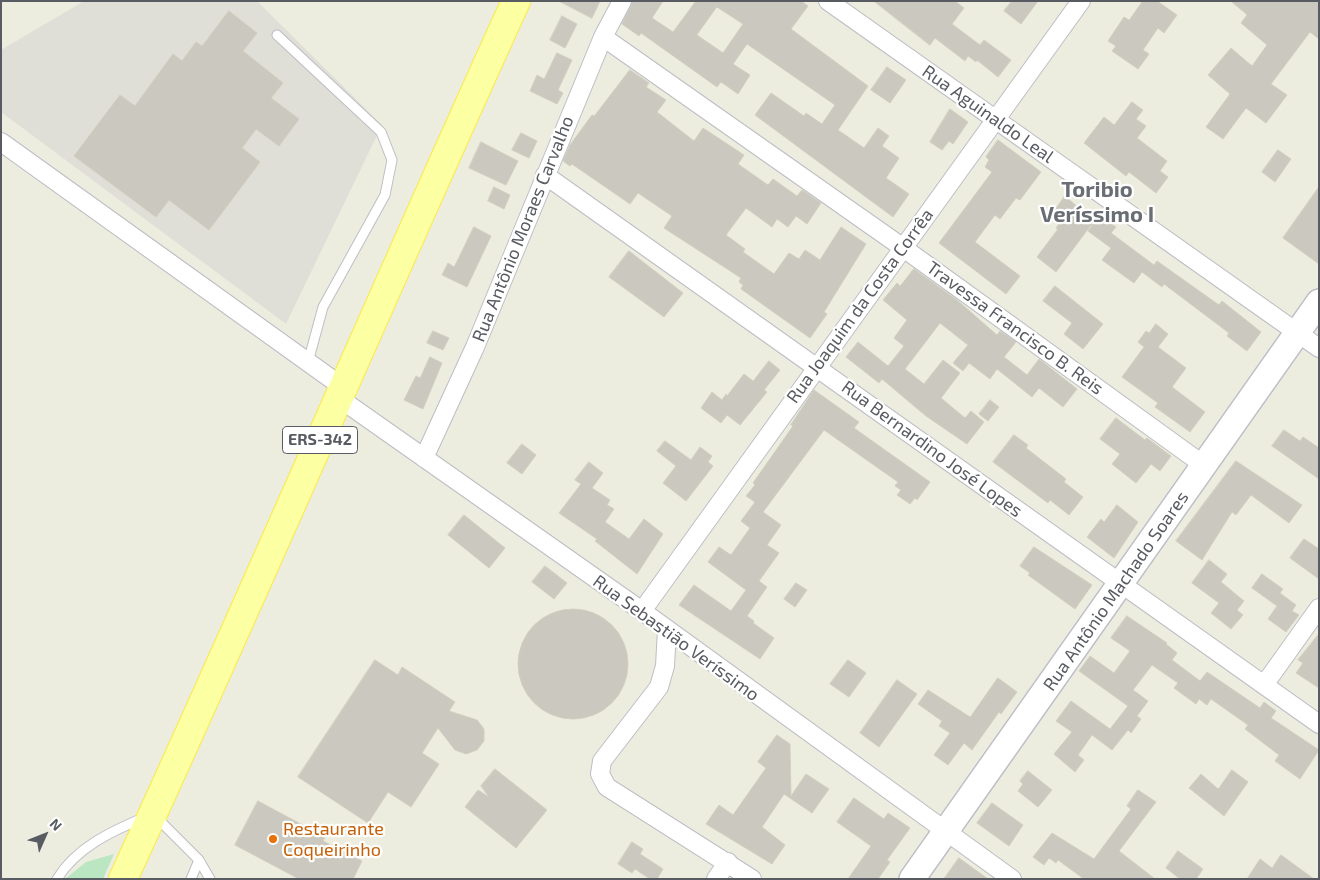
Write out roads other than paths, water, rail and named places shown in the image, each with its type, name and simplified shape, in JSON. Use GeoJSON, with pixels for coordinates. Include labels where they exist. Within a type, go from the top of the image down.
{"type":"FeatureCollection","features":[{"type":"Feature","properties":{"kind":"main road","name":"ERS-342"},"geometry":{"type":"LineString","coordinates":[[123,879],[342,393],[417,218],[516,1]]}},
{"type":"Feature","properties":{"kind":"street","name":"Rua Antônio Moraes Carvalho"},"geometry":{"type":"LineString","coordinates":[[424,458],[475,347],[603,37],[622,1]]}},
{"type":"Feature","properties":{"kind":"street","name":"Rua Aguinaldo Leal"},"geometry":{"type":"LineString","coordinates":[[828,1],[1319,348]]}},
{"type":"Feature","properties":{"kind":"street","name":"Rua Joaquim da Costa Corrêa"},"geometry":{"type":"LineString","coordinates":[[642,611],[902,247],[1081,1]]}},
{"type":"Feature","properties":{"kind":"street","name":"Travessa Francisco B. Reis"},"geometry":{"type":"LineString","coordinates":[[603,37],[902,247],[1204,466]]}},
{"type":"Feature","properties":{"kind":"street","name":"Rua Sebastião Veríssimo"},"geometry":{"type":"LineString","coordinates":[[1,142],[308,362],[342,393],[424,458],[642,611],[1012,879]]}},
{"type":"Feature","properties":{"kind":"street","name":"Rua Bernardino José Lopes"},"geometry":{"type":"LineString","coordinates":[[545,175],[1319,724]]}},
{"type":"Feature","properties":{"kind":"street","name":"Rua Antônio Machado Soares"},"geometry":{"type":"LineString","coordinates":[[912,879],[1319,302]]}},
{"type":"Feature","properties":{"kind":"street"},"geometry":{"type":"LineString","coordinates":[[1264,684],[1319,608]]}},
{"type":"Feature","properties":{"kind":"street"},"geometry":{"type":"LineString","coordinates":[[667,630],[665,666],[659,687],[602,761],[600,774],[607,787],[752,879]]}},
{"type":"Feature","properties":{"kind":"street"},"geometry":{"type":"LineString","coordinates":[[716,879],[728,862]]}},
{"type":"Feature","properties":{"kind":"lane"},"geometry":{"type":"LineString","coordinates":[[277,35],[381,132],[392,160],[385,195],[323,306],[308,362]]}},
{"type":"Feature","properties":{"kind":"lane"},"geometry":{"type":"LineString","coordinates":[[57,879],[66,865],[107,834],[153,814],[199,860],[210,879]]}},
{"type":"Feature","properties":{"kind":"lane"},"geometry":{"type":"LineString","coordinates":[[191,879],[199,860]]}},
{"type":"Feature","properties":{"kind":"place","name":"Restaurante Coqueirinho"},"geometry":{"type":"Point","coordinates":[273,839]}},
{"type":"Feature","properties":{"kind":"district","name":"Toribio Veríssimo I"},"geometry":{"type":"Point","coordinates":[1097,202]}}]}
